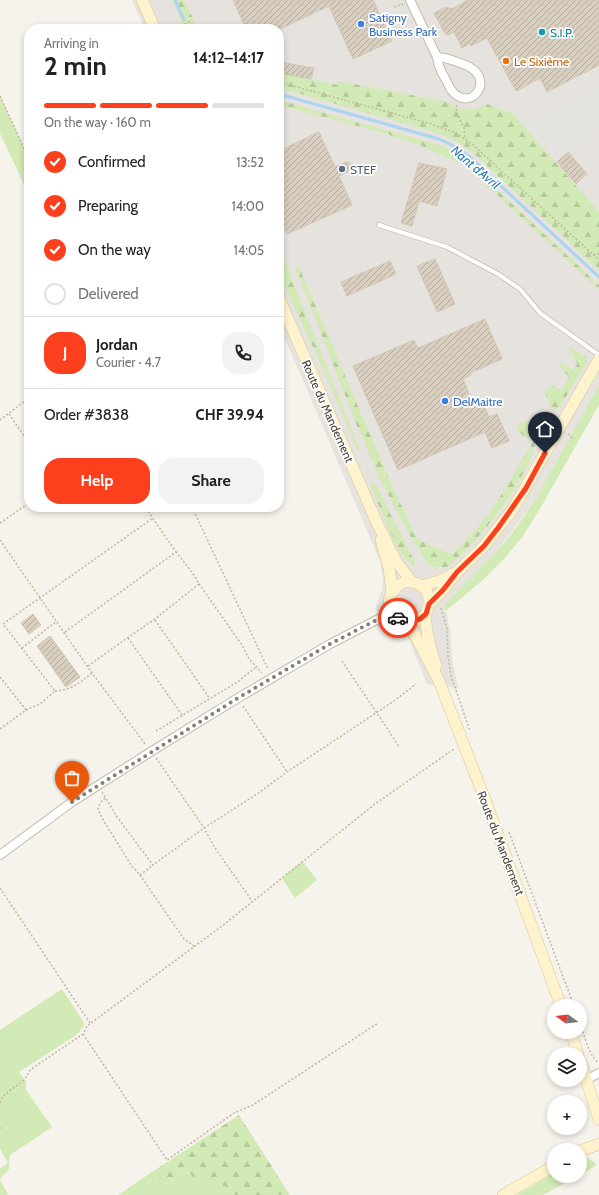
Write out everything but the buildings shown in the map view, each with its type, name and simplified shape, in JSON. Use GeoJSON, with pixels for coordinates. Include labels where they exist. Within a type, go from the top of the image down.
{"type":"FeatureCollection","features":[{"type":"Feature","properties":{"kind":"main road"},"geometry":{"type":"LineString","coordinates":[[142,0],[153,24]]}},
{"type":"Feature","properties":{"kind":"main road","name":"Route du Mandement"},"geometry":{"type":"LineString","coordinates":[[284,309],[377,523],[396,561],[416,584]]}},
{"type":"Feature","properties":{"kind":"main road"},"geometry":{"type":"LineString","coordinates":[[457,572],[439,581],[401,584],[392,591],[389,603],[392,612],[404,621],[416,621],[428,609],[457,572],[484,546],[513,509],[599,359]]}},
{"type":"Feature","properties":{"kind":"main road","name":"Route du Mandement"},"geometry":{"type":"LineString","coordinates":[[377,523],[389,568],[392,591]]}},
{"type":"Feature","properties":{"kind":"main road"},"geometry":{"type":"LineString","coordinates":[[416,584],[427,592],[428,609]]}},
{"type":"Feature","properties":{"kind":"main road","name":"Route du Mandement"},"geometry":{"type":"LineString","coordinates":[[428,609],[427,636],[439,681],[539,941],[560,999]]}},
{"type":"Feature","properties":{"kind":"main road","name":"Route du Mandement"},"geometry":{"type":"LineString","coordinates":[[404,621],[418,640],[439,681]]}},
{"type":"Feature","properties":{"kind":"main road"},"geometry":{"type":"LineString","coordinates":[[587,1083],[599,1120]]}},
{"type":"Feature","properties":{"kind":"main road"},"geometry":{"type":"LineString","coordinates":[[587,1148],[599,1144]]}},
{"type":"Feature","properties":{"kind":"main road"},"geometry":{"type":"LineString","coordinates":[[503,1195],[547,1170]]}},
{"type":"Feature","properties":{"kind":"street"},"geometry":{"type":"LineString","coordinates":[[406,2],[437,57],[438,66],[452,91],[465,98],[476,95],[479,91],[481,82],[479,74],[476,70],[444,57],[437,57]]}},
{"type":"Feature","properties":{"kind":"street"},"geometry":{"type":"LineString","coordinates":[[0,855],[72,802],[238,698],[330,644],[392,612]]}},
{"type":"Feature","properties":{"kind":"street"},"geometry":{"type":"LineString","coordinates":[[587,1079],[599,1073]]}},
{"type":"Feature","properties":{"kind":"lane"},"geometry":{"type":"LineString","coordinates":[[379,225],[447,247],[498,274],[520,289],[540,313],[599,355]]}},
{"type":"Feature","properties":{"kind":"path"},"geometry":{"type":"LineString","coordinates":[[394,7],[406,2]]}},
{"type":"Feature","properties":{"kind":"path"},"geometry":{"type":"LineString","coordinates":[[185,24],[191,21]]}},
{"type":"Feature","properties":{"kind":"path"},"geometry":{"type":"LineString","coordinates":[[284,83],[428,123],[456,133],[486,156],[599,260]]}},
{"type":"Feature","properties":{"kind":"path"},"geometry":{"type":"LineString","coordinates":[[0,96],[24,148]]}},
{"type":"Feature","properties":{"kind":"path"},"geometry":{"type":"LineString","coordinates":[[457,105],[456,112],[464,128],[465,139]]}},
{"type":"Feature","properties":{"kind":"path"},"geometry":{"type":"LineString","coordinates":[[593,254],[599,254]]}},
{"type":"Feature","properties":{"kind":"path"},"geometry":{"type":"LineString","coordinates":[[0,420],[24,402]]}},
{"type":"Feature","properties":{"kind":"path"},"geometry":{"type":"LineString","coordinates":[[9,414],[24,436]]}},
{"type":"Feature","properties":{"kind":"path"},"geometry":{"type":"LineString","coordinates":[[0,523],[24,506]]}},
{"type":"Feature","properties":{"kind":"path"},"geometry":{"type":"LineString","coordinates":[[149,512],[242,645],[249,659],[270,679]]}},
{"type":"Feature","properties":{"kind":"path"},"geometry":{"type":"LineString","coordinates":[[194,512],[270,679]]}},
{"type":"Feature","properties":{"kind":"path"},"geometry":{"type":"LineString","coordinates":[[55,691],[3,624],[153,518]]}},
{"type":"Feature","properties":{"kind":"path"},"geometry":{"type":"LineString","coordinates":[[0,540],[92,673],[152,752],[204,828],[214,848],[253,901]]}},
{"type":"Feature","properties":{"kind":"path"},"geometry":{"type":"LineString","coordinates":[[65,633],[176,552]]}},
{"type":"Feature","properties":{"kind":"path"},"geometry":{"type":"LineString","coordinates":[[88,666],[155,619],[199,584]]}},
{"type":"Feature","properties":{"kind":"path"},"geometry":{"type":"LineString","coordinates":[[442,605],[441,611],[447,633],[451,676],[470,731]]}},
{"type":"Feature","properties":{"kind":"path"},"geometry":{"type":"LineString","coordinates":[[155,619],[210,699]]}},
{"type":"Feature","properties":{"kind":"path"},"geometry":{"type":"LineString","coordinates":[[22,649],[57,621]]}},
{"type":"Feature","properties":{"kind":"path"},"geometry":{"type":"LineString","coordinates":[[128,638],[182,715]]}},
{"type":"Feature","properties":{"kind":"path"},"geometry":{"type":"LineString","coordinates":[[342,661],[383,720],[399,747]]}},
{"type":"Feature","properties":{"kind":"path"},"geometry":{"type":"LineString","coordinates":[[156,731],[236,683],[256,667]]}},
{"type":"Feature","properties":{"kind":"path"},"geometry":{"type":"LineString","coordinates":[[0,729],[26,710],[40,704],[55,691],[66,691],[92,673]]}},
{"type":"Feature","properties":{"kind":"path"},"geometry":{"type":"LineString","coordinates":[[0,677],[26,710]]}},
{"type":"Feature","properties":{"kind":"path"},"geometry":{"type":"LineString","coordinates":[[140,875],[204,828],[257,794],[416,684]]}},
{"type":"Feature","properties":{"kind":"path"},"geometry":{"type":"LineString","coordinates":[[238,698],[287,772]]}},
{"type":"Feature","properties":{"kind":"path"},"geometry":{"type":"LineString","coordinates":[[0,1103],[5,1094],[27,1078],[30,1070],[83,1034],[87,1026],[195,946],[375,804],[450,751],[463,744]]}},
{"type":"Feature","properties":{"kind":"path"},"geometry":{"type":"LineString","coordinates":[[153,865],[117,817],[105,798],[99,805],[99,812],[111,834],[131,865],[140,875],[184,939],[195,946]]}},
{"type":"Feature","properties":{"kind":"path"},"geometry":{"type":"LineString","coordinates":[[508,830],[571,999]]}},
{"type":"Feature","properties":{"kind":"path"},"geometry":{"type":"LineString","coordinates":[[0,888],[91,1024]]}},
{"type":"Feature","properties":{"kind":"path"},"geometry":{"type":"LineString","coordinates":[[83,1034],[167,1160],[234,1114],[253,1105],[378,1023]]}},
{"type":"Feature","properties":{"kind":"path"},"geometry":{"type":"LineString","coordinates":[[586,1039],[594,1059],[599,1064]]}},
{"type":"Feature","properties":{"kind":"shaded area"},"geometry":{"type":"Polygon","coordinates":[[[132,0],[599,0],[599,385],[536,498],[495,554],[444,606],[450,630],[452,660],[458,688],[427,684],[408,637],[399,628],[388,623],[384,624],[375,608],[382,590],[383,579],[380,561],[284,337],[284,24],[143,24],[132,0]]]}},
{"type":"Feature","properties":{"kind":"shaded area"},"geometry":{"type":"Polygon","coordinates":[[[599,84],[599,134],[555,157],[526,123],[599,84]]]}},
{"type":"Feature","properties":{"kind":"green space"},"geometry":{"type":"Polygon","coordinates":[[[172,0],[184,0],[196,24],[183,24],[172,0]]]}},
{"type":"Feature","properties":{"kind":"green space"},"geometry":{"type":"Polygon","coordinates":[[[284,74],[338,85],[338,81],[448,102],[458,108],[467,110],[472,110],[487,104],[513,114],[599,212],[599,270],[471,151],[445,136],[284,89],[284,74]]]}},
{"type":"Feature","properties":{"kind":"green space"},"geometry":{"type":"Polygon","coordinates":[[[0,96],[24,148],[24,185],[0,133],[0,96]]]}},
{"type":"Feature","properties":{"kind":"green space"},"geometry":{"type":"Polygon","coordinates":[[[284,101],[442,146],[454,152],[467,162],[599,285],[599,290],[466,166],[417,144],[387,134],[284,106],[284,101]]]}},
{"type":"Feature","properties":{"kind":"green space"},"geometry":{"type":"Polygon","coordinates":[[[284,260],[322,355],[318,358],[284,284],[284,260]]]}},
{"type":"Feature","properties":{"kind":"green space"},"geometry":{"type":"Polygon","coordinates":[[[295,267],[299,267],[389,479],[417,539],[452,555],[479,526],[497,502],[534,440],[527,438],[518,431],[517,426],[526,420],[537,434],[526,469],[515,488],[488,525],[460,556],[447,567],[434,567],[428,564],[409,534],[383,485],[358,428],[295,267]]]}},
{"type":"Feature","properties":{"kind":"green space"},"geometry":{"type":"Polygon","coordinates":[[[569,347],[586,356],[587,362],[561,405],[552,411],[545,393],[546,389],[554,386],[561,391],[569,377],[560,367],[561,363],[573,370],[577,364],[569,347]]]}},
{"type":"Feature","properties":{"kind":"green space"},"geometry":{"type":"Polygon","coordinates":[[[322,355],[360,450],[358,451],[318,358],[322,355]]]}},
{"type":"Feature","properties":{"kind":"green space"},"geometry":{"type":"Polygon","coordinates":[[[599,385],[599,405],[523,536],[505,558],[484,579],[446,611],[444,606],[511,535],[526,513],[536,498],[599,385]]]}},
{"type":"Feature","properties":{"kind":"green space"},"geometry":{"type":"Polygon","coordinates":[[[374,482],[415,562],[414,568],[400,550],[388,528],[370,484],[374,482]]]}},
{"type":"Feature","properties":{"kind":"green space"},"geometry":{"type":"Polygon","coordinates":[[[302,861],[317,880],[295,898],[282,878],[302,861]]]}},
{"type":"Feature","properties":{"kind":"green space"},"geometry":{"type":"Polygon","coordinates":[[[62,989],[83,1021],[84,1026],[76,1035],[19,1072],[26,1082],[26,1090],[52,1127],[10,1155],[9,1169],[0,1179],[0,1168],[8,1163],[0,1148],[0,1030],[62,989]]]}},
{"type":"Feature","properties":{"kind":"green space"},"geometry":{"type":"Polygon","coordinates":[[[239,1115],[290,1195],[235,1195],[229,1188],[216,1184],[205,1176],[198,1181],[187,1171],[162,1186],[152,1172],[239,1115]]]}},
{"type":"Feature","properties":{"kind":"green space"},"geometry":{"type":"Polygon","coordinates":[[[587,1158],[593,1161],[597,1165],[587,1171],[587,1158]]]}},
{"type":"Feature","properties":{"kind":"green space"},"geometry":{"type":"Polygon","coordinates":[[[187,1171],[198,1181],[205,1176],[216,1184],[229,1188],[235,1195],[118,1195],[152,1172],[162,1186],[187,1171]]]}},
{"type":"Feature","properties":{"kind":"green space"},"geometry":{"type":"Polygon","coordinates":[[[547,1177],[547,1183],[565,1183],[543,1195],[517,1195],[547,1177]]]}},
{"type":"Feature","properties":{"kind":"green space"},"geometry":{"type":"Polygon","coordinates":[[[0,1179],[8,1195],[0,1195],[0,1179]]]}},
{"type":"Feature","properties":{"kind":"waterway"},"geometry":{"type":"LineString","coordinates":[[175,0],[184,20]]}},
{"type":"Feature","properties":{"kind":"waterway","name":"Nant d'Avril"},"geometry":{"type":"LineString","coordinates":[[284,95],[439,139],[458,148],[472,159],[599,277]]}},
{"type":"Feature","properties":{"kind":"way so far"},"geometry":{"type":"LineString","coordinates":[[72,802],[238,698],[330,644],[392,612],[398,618]]}},
{"type":"Feature","properties":{"kind":"place","name":"Satigny Business Park"},"geometry":{"type":"Point","coordinates":[361,24]}},
{"type":"Feature","properties":{"kind":"place","name":"S.I.P."},"geometry":{"type":"Point","coordinates":[542,32]}},
{"type":"Feature","properties":{"kind":"place","name":"Le Sixième"},"geometry":{"type":"Point","coordinates":[506,61]}},
{"type":"Feature","properties":{"kind":"place","name":"STEF"},"geometry":{"type":"Point","coordinates":[342,169]}},
{"type":"Feature","properties":{"kind":"place","name":"DelMaitre"},"geometry":{"type":"Point","coordinates":[445,401]}},
{"type":"Feature","properties":{"kind":"route"},"geometry":{"type":"LineString","coordinates":[[398,618],[400,620],[412,622],[420,619],[426,614],[429,604],[443,590],[457,572],[484,546],[513,509],[545,453]]}}]}
